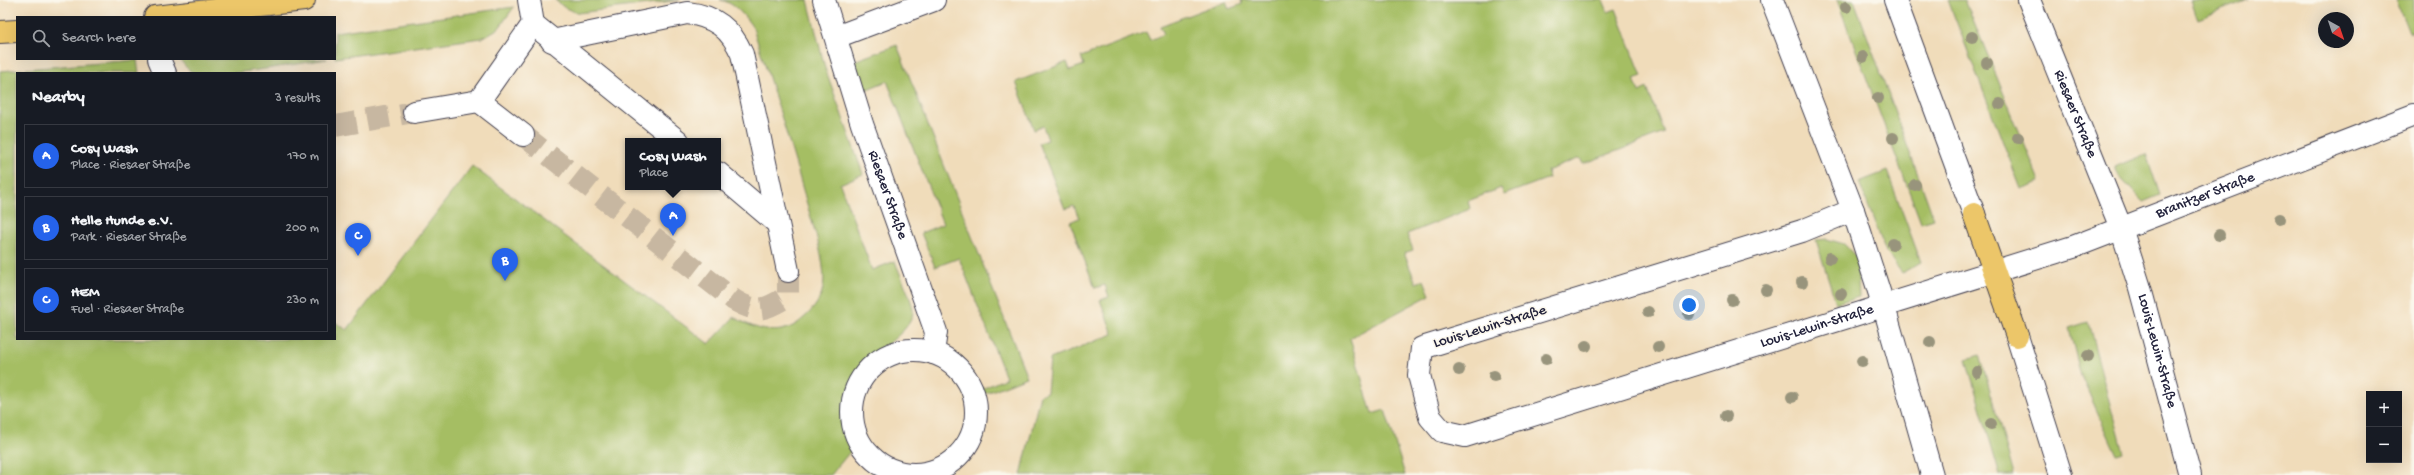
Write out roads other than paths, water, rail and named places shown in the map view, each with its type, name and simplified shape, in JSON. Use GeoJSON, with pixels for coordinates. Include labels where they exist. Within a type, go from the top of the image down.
{"type":"FeatureCollection","features":[{"type":"Feature","properties":{"kind":"main road"},"geometry":{"type":"LineString","coordinates":[[145,16],[165,0]]}},
{"type":"Feature","properties":{"kind":"main road"},"geometry":{"type":"LineString","coordinates":[[164,16],[304,0]]}},
{"type":"Feature","properties":{"kind":"main road"},"geometry":{"type":"LineString","coordinates":[[0,32],[16,30]]}},
{"type":"Feature","properties":{"kind":"main road"},"geometry":{"type":"LineString","coordinates":[[1974,214],[2017,336]]}},
{"type":"Feature","properties":{"kind":"street"},"geometry":{"type":"LineString","coordinates":[[529,0],[533,24],[552,41],[674,138]]}},
{"type":"Feature","properties":{"kind":"street","name":"Riesaer Straße"},"geometry":{"type":"LineString","coordinates":[[824,0],[862,124],[936,332],[933,353]]}},
{"type":"Feature","properties":{"kind":"street"},"geometry":{"type":"LineString","coordinates":[[836,37],[934,0]]}},
{"type":"Feature","properties":{"kind":"street","name":"Louis-Lewin-Straße"},"geometry":{"type":"LineString","coordinates":[[1772,0],[1853,210],[1884,307],[1932,475]]}},
{"type":"Feature","properties":{"kind":"street"},"geometry":{"type":"LineString","coordinates":[[1895,0],[1974,214]]}},
{"type":"Feature","properties":{"kind":"street","name":"Riesaer Straße"},"geometry":{"type":"LineString","coordinates":[[2029,0],[2121,228]]}},
{"type":"Feature","properties":{"kind":"street"},"geometry":{"type":"LineString","coordinates":[[552,41],[687,13],[702,14],[716,20],[728,29],[736,40],[742,54],[776,222],[788,271]]}},
{"type":"Feature","properties":{"kind":"street"},"geometry":{"type":"LineString","coordinates":[[414,112],[479,101],[533,24]]}},
{"type":"Feature","properties":{"kind":"street"},"geometry":{"type":"LineString","coordinates":[[159,60],[165,72]]}},
{"type":"Feature","properties":{"kind":"street"},"geometry":{"type":"LineString","coordinates":[[479,101],[523,136]]}},
{"type":"Feature","properties":{"kind":"street","name":"Branitzer Straße"},"geometry":{"type":"LineString","coordinates":[[1995,272],[2073,247],[2414,115]]}},
{"type":"Feature","properties":{"kind":"street"},"geometry":{"type":"LineString","coordinates":[[721,176],[776,222]]}},
{"type":"Feature","properties":{"kind":"street","name":"Louis-Lewin-Straße"},"geometry":{"type":"LineString","coordinates":[[1853,210],[1802,231],[1422,348],[1419,375],[1430,418],[1442,431],[1465,436],[1995,272]]}},
{"type":"Feature","properties":{"kind":"street","name":"Louis-Lewin-Straße"},"geometry":{"type":"LineString","coordinates":[[2121,228],[2140,288],[2190,475]]}},
{"type":"Feature","properties":{"kind":"street"},"geometry":{"type":"LineString","coordinates":[[2017,336],[2061,475]]}},
{"type":"Feature","properties":{"kind":"street"},"geometry":{"type":"LineString","coordinates":[[915,350],[933,353],[950,361],[959,370],[972,390],[976,408],[974,426],[967,443],[950,461],[940,468],[922,473],[904,473],[886,467],[871,456],[860,442],[853,424],[852,406],[856,388],[866,372],[880,360],[897,352],[915,350]]}},
{"type":"Feature","properties":{"kind":"tunnel"},"geometry":{"type":"LineString","coordinates":[[336,126],[414,112]]}},
{"type":"Feature","properties":{"kind":"tunnel"},"geometry":{"type":"LineString","coordinates":[[523,135],[734,300],[756,309],[767,307],[788,296],[788,271]]}},
{"type":"Feature","properties":{"kind":"place","name":"Cosy Wash"},"geometry":{"type":"Point","coordinates":[673,236]}},
{"type":"Feature","properties":{"kind":"place","name":"HEM"},"geometry":{"type":"Point","coordinates":[358,256]}},
{"type":"Feature","properties":{"kind":"place","name":"Helle Hunde e.V."},"geometry":{"type":"Point","coordinates":[505,281]}}]}
